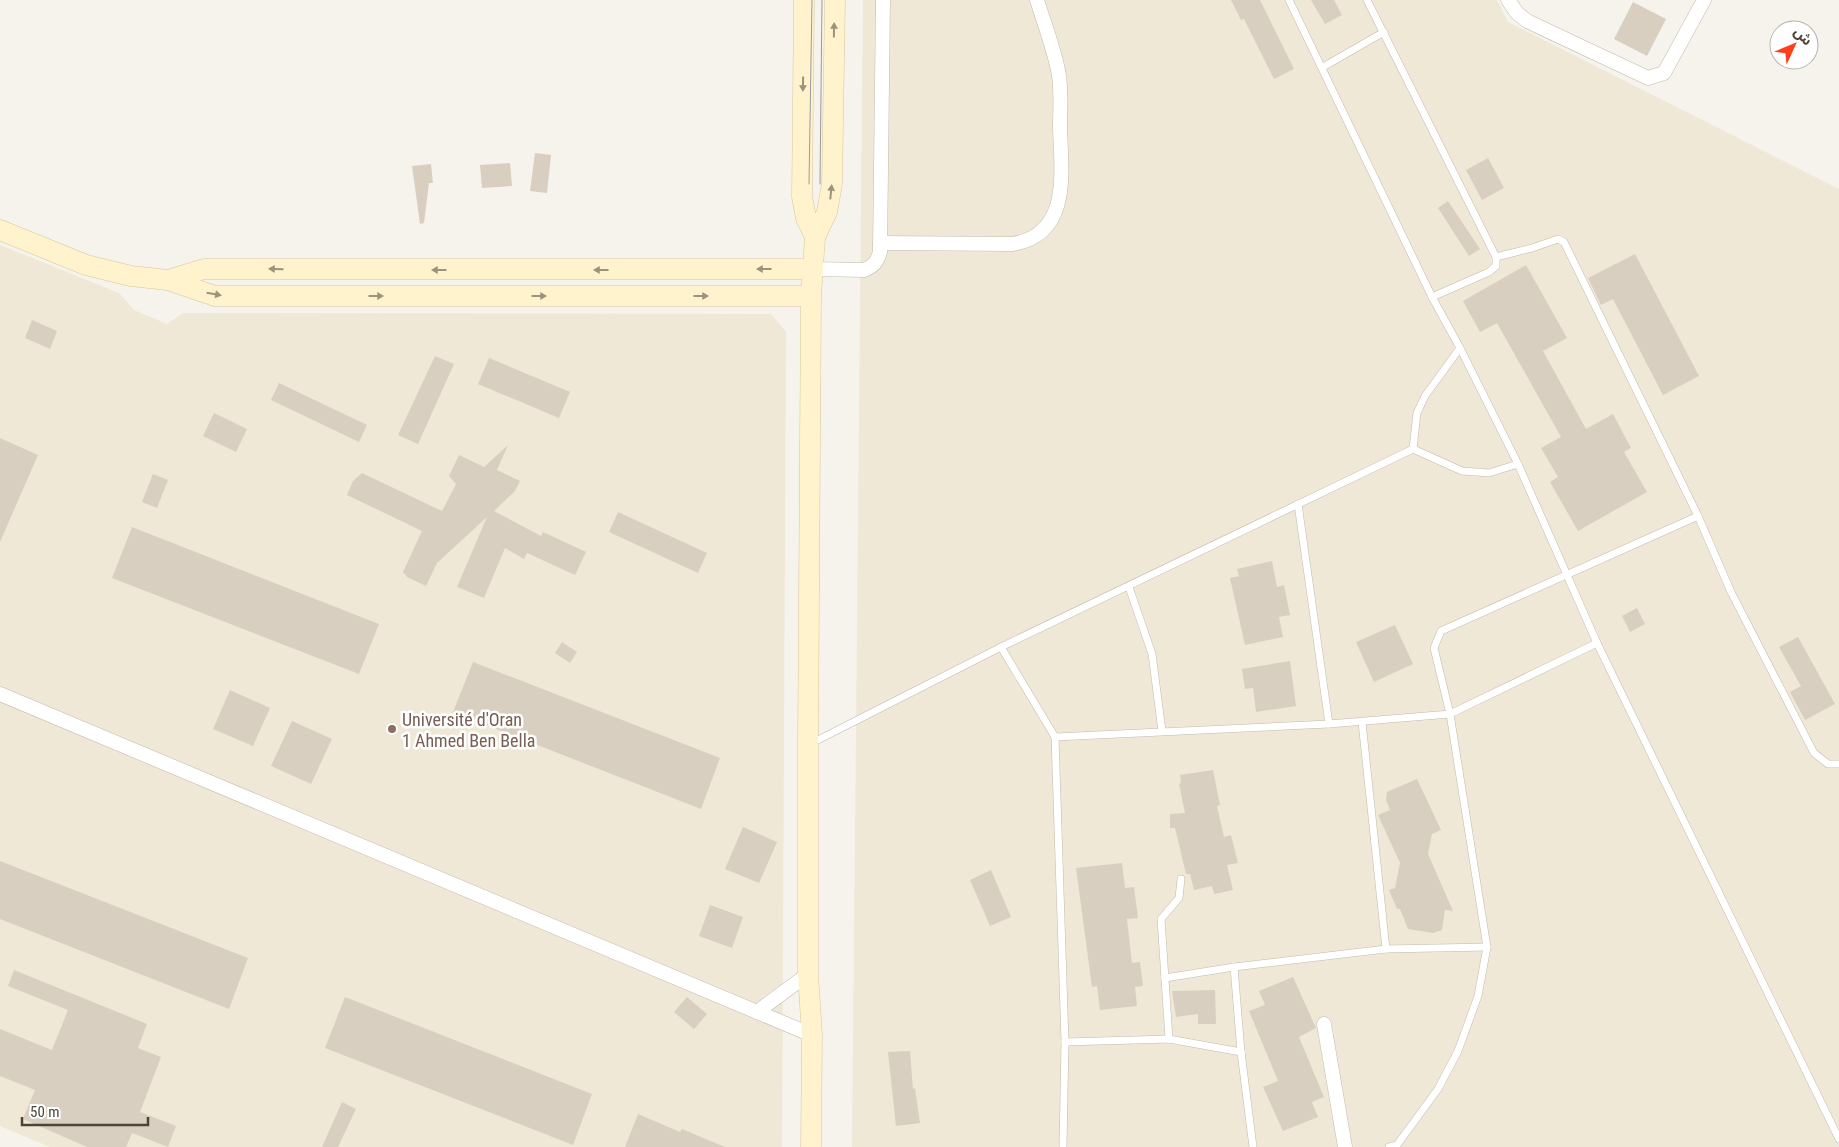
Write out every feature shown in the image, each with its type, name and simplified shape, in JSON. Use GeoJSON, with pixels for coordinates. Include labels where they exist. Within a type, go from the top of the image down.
{"type":"FeatureCollection","features":[{"type":"Feature","properties":{"kind":"street"},"geometry":{"type":"LineString","coordinates":[[804,0],[802,192],[806,218],[814,238]]}},
{"type":"Feature","properties":{"kind":"street"},"geometry":{"type":"LineString","coordinates":[[812,1147],[812,1035],[808,974],[808,745],[812,269],[814,238],[828,212],[832,191],[835,0]]}},
{"type":"Feature","properties":{"kind":"street"},"geometry":{"type":"LineString","coordinates":[[168,280],[204,269],[403,271],[864,270],[872,267],[878,261],[880,243],[883,0]]}},
{"type":"Feature","properties":{"kind":"street"},"geometry":{"type":"LineString","coordinates":[[880,243],[1012,244],[1025,242],[1035,236],[1052,217],[1061,195],[1059,72],[1037,0]]}},
{"type":"Feature","properties":{"kind":"street"},"geometry":{"type":"LineString","coordinates":[[1508,0],[1517,13],[1527,21],[1648,78],[1664,73],[1704,0]]}},
{"type":"Feature","properties":{"kind":"street"},"geometry":{"type":"LineString","coordinates":[[0,230],[86,265],[131,276],[168,280],[215,296],[812,296]]}},
{"type":"Feature","properties":{"kind":"street"},"geometry":{"type":"LineString","coordinates":[[0,694],[812,1035]]}},
{"type":"Feature","properties":{"kind":"street"},"geometry":{"type":"LineString","coordinates":[[757,1012],[808,974]]}},
{"type":"Feature","properties":{"kind":"street"},"geometry":{"type":"LineString","coordinates":[[1324,1024],[1345,1147]]}},
{"type":"Feature","properties":{"kind":"lane"},"geometry":{"type":"LineString","coordinates":[[1290,0],[1432,297],[1460,348],[1518,464],[1597,642],[1839,1140]]}},
{"type":"Feature","properties":{"kind":"lane"},"geometry":{"type":"LineString","coordinates":[[1366,0],[1384,32],[1496,257],[1496,266],[1489,272],[1432,297]]}},
{"type":"Feature","properties":{"kind":"lane"},"geometry":{"type":"LineString","coordinates":[[1323,67],[1384,32]]}},
{"type":"Feature","properties":{"kind":"lane"},"geometry":{"type":"LineString","coordinates":[[1496,257],[1558,239],[1564,242],[1698,516],[1731,592],[1814,753],[1828,764],[1839,764]]}},
{"type":"Feature","properties":{"kind":"lane"},"geometry":{"type":"LineString","coordinates":[[1413,448],[1417,413],[1425,396],[1460,348]]}},
{"type":"Feature","properties":{"kind":"lane"},"geometry":{"type":"LineString","coordinates":[[808,745],[1001,647],[1129,587],[1413,448]]}},
{"type":"Feature","properties":{"kind":"lane"},"geometry":{"type":"LineString","coordinates":[[1413,448],[1462,471],[1489,473],[1518,464]]}},
{"type":"Feature","properties":{"kind":"lane"},"geometry":{"type":"LineString","coordinates":[[1298,504],[1329,724]]}},
{"type":"Feature","properties":{"kind":"lane"},"geometry":{"type":"LineString","coordinates":[[1389,1147],[1397,1145],[1438,1089],[1458,1051],[1478,996],[1487,947],[1450,714],[1434,648],[1436,639],[1441,631],[1698,516]]}},
{"type":"Feature","properties":{"kind":"lane"},"geometry":{"type":"LineString","coordinates":[[1129,587],[1152,654],[1162,731]]}},
{"type":"Feature","properties":{"kind":"lane"},"geometry":{"type":"LineString","coordinates":[[1055,737],[1329,724],[1450,714],[1597,642]]}},
{"type":"Feature","properties":{"kind":"lane"},"geometry":{"type":"LineString","coordinates":[[1001,647],[1055,737],[1065,1042],[1063,1147]]}},
{"type":"Feature","properties":{"kind":"lane"},"geometry":{"type":"LineString","coordinates":[[1362,722],[1386,949]]}},
{"type":"Feature","properties":{"kind":"lane"},"geometry":{"type":"LineString","coordinates":[[1169,1038],[1161,919],[1179,898],[1181,879]]}},
{"type":"Feature","properties":{"kind":"lane"},"geometry":{"type":"LineString","coordinates":[[1165,978],[1234,966],[1386,949],[1487,947]]}},
{"type":"Feature","properties":{"kind":"lane"},"geometry":{"type":"LineString","coordinates":[[1234,966],[1241,1052],[1253,1147]]}},
{"type":"Feature","properties":{"kind":"lane"},"geometry":{"type":"LineString","coordinates":[[1065,1042],[1169,1038],[1241,1052]]}},
{"type":"Feature","properties":{"kind":"shaded area"},"geometry":{"type":"Polygon","coordinates":[[[863,0],[1497,0],[1508,22],[1839,189],[1839,1147],[852,1147],[863,0]]]}},
{"type":"Feature","properties":{"kind":"shaded area","name":"Université d'Oran 1 Ahmed Ben Bella"},"geometry":{"type":"Polygon","coordinates":[[[0,245],[119,293],[134,310],[167,324],[183,313],[771,314],[786,332],[782,1147],[50,1147],[0,1126],[0,245]]]}},
{"type":"Feature","properties":{"kind":"building"},"geometry":{"type":"Polygon","coordinates":[[[1231,0],[1260,0],[1294,69],[1274,79],[1244,19],[1241,20],[1231,0]]]}},
{"type":"Feature","properties":{"kind":"building"},"geometry":{"type":"Polygon","coordinates":[[[1311,0],[1334,0],[1342,15],[1325,24],[1311,0]]]}},
{"type":"Feature","properties":{"kind":"building"},"geometry":{"type":"Polygon","coordinates":[[[1633,2],[1666,19],[1647,56],[1614,39],[1633,2]]]}},
{"type":"Feature","properties":{"kind":"building"},"geometry":{"type":"Polygon","coordinates":[[[535,153],[551,155],[547,193],[530,191],[535,153]]]}},
{"type":"Feature","properties":{"kind":"building"},"geometry":{"type":"Polygon","coordinates":[[[1488,158],[1504,188],[1482,200],[1466,170],[1488,158]]]}},
{"type":"Feature","properties":{"kind":"building"},"geometry":{"type":"Polygon","coordinates":[[[510,163],[512,186],[482,188],[480,165],[510,163]]]}},
{"type":"Feature","properties":{"kind":"building"},"geometry":{"type":"Polygon","coordinates":[[[431,164],[433,183],[429,183],[424,223],[420,224],[412,166],[431,164]]]}},
{"type":"Feature","properties":{"kind":"building"},"geometry":{"type":"Polygon","coordinates":[[[1448,201],[1480,249],[1469,256],[1438,208],[1448,201]]]}},
{"type":"Feature","properties":{"kind":"building"},"geometry":{"type":"Polygon","coordinates":[[[1635,254],[1699,376],[1663,395],[1613,299],[1601,305],[1588,278],[1635,254]]]}},
{"type":"Feature","properties":{"kind":"building"},"geometry":{"type":"Polygon","coordinates":[[[1526,265],[1567,338],[1543,351],[1586,429],[1613,414],[1631,448],[1624,452],[1647,492],[1578,531],[1550,482],[1558,477],[1541,448],[1561,437],[1497,323],[1480,332],[1463,301],[1526,265]]]}},
{"type":"Feature","properties":{"kind":"building"},"geometry":{"type":"Polygon","coordinates":[[[32,320],[57,331],[50,349],[25,338],[32,320]]]}},
{"type":"Feature","properties":{"kind":"building"},"geometry":{"type":"Polygon","coordinates":[[[435,356],[454,364],[418,444],[398,435],[435,356]]]}},
{"type":"Feature","properties":{"kind":"building"},"geometry":{"type":"Polygon","coordinates":[[[489,358],[570,392],[559,418],[478,384],[489,358]]]}},
{"type":"Feature","properties":{"kind":"building"},"geometry":{"type":"Polygon","coordinates":[[[279,383],[367,425],[359,442],[271,400],[279,383]]]}},
{"type":"Feature","properties":{"kind":"building"},"geometry":{"type":"Polygon","coordinates":[[[214,413],[247,429],[236,452],[203,436],[214,413]]]}},
{"type":"Feature","properties":{"kind":"building"},"geometry":{"type":"Polygon","coordinates":[[[0,438],[38,455],[0,542],[0,438]]]}},
{"type":"Feature","properties":{"kind":"building"},"geometry":{"type":"Polygon","coordinates":[[[508,445],[497,470],[520,481],[515,491],[494,511],[541,536],[543,532],[586,552],[575,575],[527,553],[524,559],[505,548],[484,598],[457,587],[487,517],[437,563],[426,586],[407,577],[403,572],[422,531],[347,495],[353,481],[362,473],[442,511],[456,484],[449,476],[459,455],[484,467],[508,445]]]}},
{"type":"Feature","properties":{"kind":"building"},"geometry":{"type":"Polygon","coordinates":[[[153,474],[168,480],[157,508],[142,502],[153,474]]]}},
{"type":"Feature","properties":{"kind":"building"},"geometry":{"type":"Polygon","coordinates":[[[618,512],[707,553],[698,573],[609,532],[618,512]]]}},
{"type":"Feature","properties":{"kind":"building"},"geometry":{"type":"Polygon","coordinates":[[[132,527],[379,624],[359,674],[112,578],[132,527]]]}},
{"type":"Feature","properties":{"kind":"building"},"geometry":{"type":"Polygon","coordinates":[[[1272,561],[1277,587],[1284,585],[1290,615],[1279,617],[1283,637],[1245,645],[1230,578],[1239,576],[1237,569],[1272,561]]]}},
{"type":"Feature","properties":{"kind":"building"},"geometry":{"type":"Polygon","coordinates":[[[1637,608],[1645,624],[1630,632],[1622,616],[1637,608]]]}},
{"type":"Feature","properties":{"kind":"building"},"geometry":{"type":"Polygon","coordinates":[[[1395,625],[1413,664],[1374,682],[1356,642],[1395,625]]]}},
{"type":"Feature","properties":{"kind":"building"},"geometry":{"type":"Polygon","coordinates":[[[1798,637],[1835,704],[1805,720],[1790,692],[1801,686],[1779,647],[1798,637]]]}},
{"type":"Feature","properties":{"kind":"building"},"geometry":{"type":"Polygon","coordinates":[[[562,642],[577,652],[570,663],[555,653],[562,642]]]}},
{"type":"Feature","properties":{"kind":"building"},"geometry":{"type":"Polygon","coordinates":[[[1290,661],[1296,706],[1256,712],[1253,688],[1245,689],[1242,669],[1290,661]]]}},
{"type":"Feature","properties":{"kind":"building"},"geometry":{"type":"Polygon","coordinates":[[[473,662],[720,758],[701,809],[453,712],[473,662]]]}},
{"type":"Feature","properties":{"kind":"building"},"geometry":{"type":"Polygon","coordinates":[[[230,690],[270,708],[253,746],[213,729],[230,690]]]}},
{"type":"Feature","properties":{"kind":"building"},"geometry":{"type":"Polygon","coordinates":[[[292,721],[332,739],[311,784],[271,766],[292,721]]]}},
{"type":"Feature","properties":{"kind":"building"},"geometry":{"type":"Polygon","coordinates":[[[1213,770],[1220,805],[1217,806],[1224,837],[1231,835],[1238,863],[1227,865],[1233,890],[1214,894],[1212,886],[1194,890],[1190,874],[1186,874],[1175,828],[1170,828],[1170,814],[1185,813],[1179,784],[1181,783],[1180,775],[1213,770]]]}},
{"type":"Feature","properties":{"kind":"building"},"geometry":{"type":"Polygon","coordinates":[[[1417,779],[1441,830],[1432,834],[1428,854],[1453,911],[1445,910],[1442,930],[1433,933],[1408,929],[1400,909],[1397,909],[1389,890],[1395,888],[1400,863],[1378,815],[1390,810],[1386,800],[1387,792],[1417,779]]]}},
{"type":"Feature","properties":{"kind":"building"},"geometry":{"type":"Polygon","coordinates":[[[743,827],[777,842],[759,883],[725,869],[743,827]]]}},
{"type":"Feature","properties":{"kind":"building"},"geometry":{"type":"Polygon","coordinates":[[[0,861],[248,958],[229,1009],[0,919],[0,861]]]}},
{"type":"Feature","properties":{"kind":"building"},"geometry":{"type":"Polygon","coordinates":[[[1122,863],[1125,888],[1134,887],[1138,918],[1127,919],[1132,963],[1140,962],[1143,986],[1135,987],[1137,1006],[1100,1010],[1097,986],[1092,987],[1076,868],[1122,863]]]}},
{"type":"Feature","properties":{"kind":"building"},"geometry":{"type":"Polygon","coordinates":[[[991,870],[1011,917],[990,926],[970,880],[991,870]]]}},
{"type":"Feature","properties":{"kind":"building"},"geometry":{"type":"Polygon","coordinates":[[[710,905],[743,917],[732,948],[699,936],[710,905]]]}},
{"type":"Feature","properties":{"kind":"building"},"geometry":{"type":"Polygon","coordinates":[[[14,970],[147,1024],[138,1048],[161,1057],[140,1112],[176,1126],[168,1147],[132,1133],[126,1147],[87,1147],[23,1119],[35,1090],[0,1076],[0,1029],[52,1050],[68,1010],[8,986],[14,970]]]}},
{"type":"Feature","properties":{"kind":"building"},"geometry":{"type":"Polygon","coordinates":[[[1293,977],[1316,1028],[1299,1037],[1324,1097],[1312,1102],[1318,1117],[1283,1131],[1263,1087],[1278,1081],[1249,1011],[1265,1005],[1259,991],[1293,977]]]}},
{"type":"Feature","properties":{"kind":"building"},"geometry":{"type":"Polygon","coordinates":[[[1215,990],[1216,1024],[1198,1024],[1198,1014],[1176,1017],[1172,991],[1215,990]]]}},
{"type":"Feature","properties":{"kind":"building"},"geometry":{"type":"Polygon","coordinates":[[[345,997],[592,1094],[573,1145],[325,1048],[345,997]]]}},
{"type":"Feature","properties":{"kind":"building"},"geometry":{"type":"Polygon","coordinates":[[[687,997],[707,1014],[694,1029],[674,1012],[687,997]]]}},
{"type":"Feature","properties":{"kind":"building"},"geometry":{"type":"Polygon","coordinates":[[[910,1051],[913,1089],[915,1088],[920,1123],[896,1126],[888,1052],[910,1051]]]}},
{"type":"Feature","properties":{"kind":"building"},"geometry":{"type":"Polygon","coordinates":[[[342,1102],[356,1109],[338,1147],[322,1147],[342,1102]]]}},
{"type":"Feature","properties":{"kind":"building"},"geometry":{"type":"Polygon","coordinates":[[[638,1114],[680,1132],[682,1129],[725,1147],[625,1147],[638,1114]]]}},
{"type":"Feature","properties":{"kind":"tram line"},"geometry":{"type":"LineString","coordinates":[[809,184],[812,0]]}},
{"type":"Feature","properties":{"kind":"tram line"},"geometry":{"type":"LineString","coordinates":[[820,184],[822,0]]}},
{"type":"Feature","properties":{"kind":"place","name":"Université d'Oran 1 Ahmed Ben Bella"},"geometry":{"type":"Point","coordinates":[392,729]}}]}
